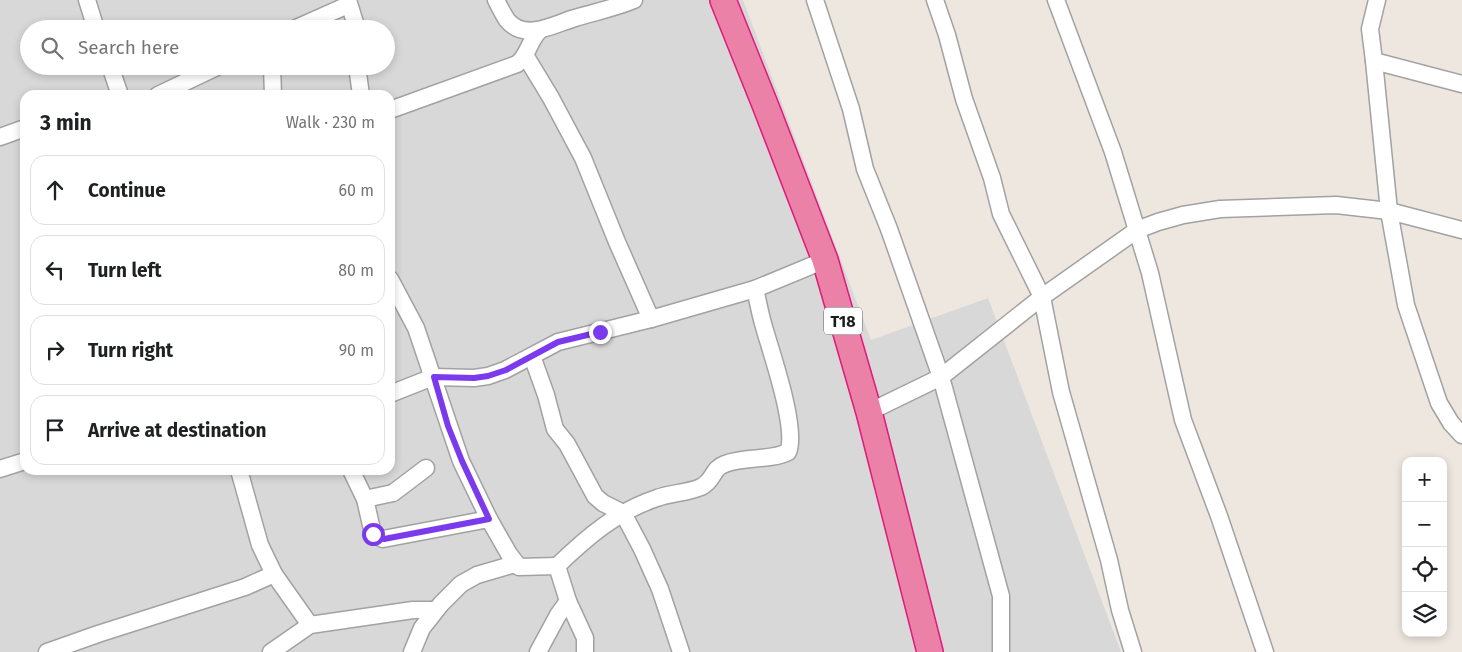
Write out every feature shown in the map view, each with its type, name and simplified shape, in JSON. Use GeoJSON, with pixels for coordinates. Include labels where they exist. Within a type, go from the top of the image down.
{"type":"FeatureCollection","features":[{"type":"Feature","properties":{"kind":"highway","name":"T18"},"geometry":{"type":"LineString","coordinates":[[724,0],[825,260],[869,412],[930,652]]}},
{"type":"Feature","properties":{"kind":"street"},"geometry":{"type":"LineString","coordinates":[[87,0],[93,20]]}},
{"type":"Feature","properties":{"kind":"street"},"geometry":{"type":"LineString","coordinates":[[496,0],[508,21],[512,24],[522,29],[538,31],[634,0]]}},
{"type":"Feature","properties":{"kind":"street"},"geometry":{"type":"LineString","coordinates":[[815,0],[851,109],[866,169],[941,377],[1001,596],[1001,652]]}},
{"type":"Feature","properties":{"kind":"street"},"geometry":{"type":"LineString","coordinates":[[935,0],[964,99],[992,178],[1001,214],[1042,297],[1061,392],[1133,652]]}},
{"type":"Feature","properties":{"kind":"street"},"geometry":{"type":"LineString","coordinates":[[1056,0],[1113,152],[1150,273],[1183,420],[1219,516],[1265,652]]}},
{"type":"Feature","properties":{"kind":"street"},"geometry":{"type":"LineString","coordinates":[[1377,0],[1370,29],[1388,211],[1406,305],[1439,403],[1451,423],[1462,435]]}},
{"type":"Feature","properties":{"kind":"street"},"geometry":{"type":"LineString","coordinates":[[312,20],[348,2],[355,20]]}},
{"type":"Feature","properties":{"kind":"street"},"geometry":{"type":"LineString","coordinates":[[395,108],[517,64],[525,56],[538,31]]}},
{"type":"Feature","properties":{"kind":"street"},"geometry":{"type":"LineString","coordinates":[[525,56],[551,98],[583,158],[651,319]]}},
{"type":"Feature","properties":{"kind":"street"},"geometry":{"type":"LineString","coordinates":[[1374,61],[1462,84]]}},
{"type":"Feature","properties":{"kind":"street"},"geometry":{"type":"LineString","coordinates":[[113,75],[118,90]]}},
{"type":"Feature","properties":{"kind":"street"},"geometry":{"type":"LineString","coordinates":[[169,90],[200,75]]}},
{"type":"Feature","properties":{"kind":"street"},"geometry":{"type":"LineString","coordinates":[[272,75],[273,90]]}},
{"type":"Feature","properties":{"kind":"street"},"geometry":{"type":"LineString","coordinates":[[358,75],[359,90]]}},
{"type":"Feature","properties":{"kind":"street"},"geometry":{"type":"LineString","coordinates":[[0,138],[20,130]]}},
{"type":"Feature","properties":{"kind":"street"},"geometry":{"type":"LineString","coordinates":[[869,412],[941,377],[1042,297],[1137,230],[1183,215],[1220,209],[1336,205],[1388,211],[1462,230]]}},
{"type":"Feature","properties":{"kind":"street"},"geometry":{"type":"LineString","coordinates":[[395,392],[434,377],[474,378],[488,376],[506,370],[558,342],[651,319],[755,289],[825,260]]}},
{"type":"Feature","properties":{"kind":"street"},"geometry":{"type":"LineString","coordinates":[[395,289],[416,328],[434,377],[448,426],[462,461],[489,519],[515,564],[519,567],[524,567],[557,566],[587,537],[623,513],[656,498],[704,486],[711,480],[716,469],[726,463],[788,452],[790,443],[788,410],[763,325],[755,289]]}},
{"type":"Feature","properties":{"kind":"street"},"geometry":{"type":"LineString","coordinates":[[532,356],[546,395],[555,429],[578,464],[594,496],[623,513],[656,581],[681,652]]}},
{"type":"Feature","properties":{"kind":"street"},"geometry":{"type":"LineString","coordinates":[[0,469],[20,463]]}},
{"type":"Feature","properties":{"kind":"street"},"geometry":{"type":"LineString","coordinates":[[364,499],[393,492],[426,468]]}},
{"type":"Feature","properties":{"kind":"street"},"geometry":{"type":"LineString","coordinates":[[240,475],[260,545],[274,574],[310,625]]}},
{"type":"Feature","properties":{"kind":"street"},"geometry":{"type":"LineString","coordinates":[[353,475],[364,499],[373,534],[384,539],[489,519]]}},
{"type":"Feature","properties":{"kind":"street"},"geometry":{"type":"LineString","coordinates":[[412,652],[422,628],[461,584],[477,575],[515,564]]}},
{"type":"Feature","properties":{"kind":"street"},"geometry":{"type":"LineString","coordinates":[[557,566],[568,601],[585,638],[585,652]]}},
{"type":"Feature","properties":{"kind":"street"},"geometry":{"type":"LineString","coordinates":[[47,652],[245,587],[274,574]]}},
{"type":"Feature","properties":{"kind":"street"},"geometry":{"type":"LineString","coordinates":[[538,652],[558,615],[568,601]]}},
{"type":"Feature","properties":{"kind":"street"},"geometry":{"type":"LineString","coordinates":[[270,652],[310,625],[414,610],[436,610]]}},
{"type":"Feature","properties":{"kind":"shaded area"},"geometry":{"type":"Polygon","coordinates":[[[0,0],[743,0],[871,340],[988,298],[1121,652],[0,652],[0,0]]]}},
{"type":"Feature","properties":{"kind":"route"},"geometry":{"type":"LineString","coordinates":[[373,534],[377,538],[384,539],[489,519],[448,426],[434,377],[474,378],[488,376],[506,370],[558,342],[600,332]]}}]}
